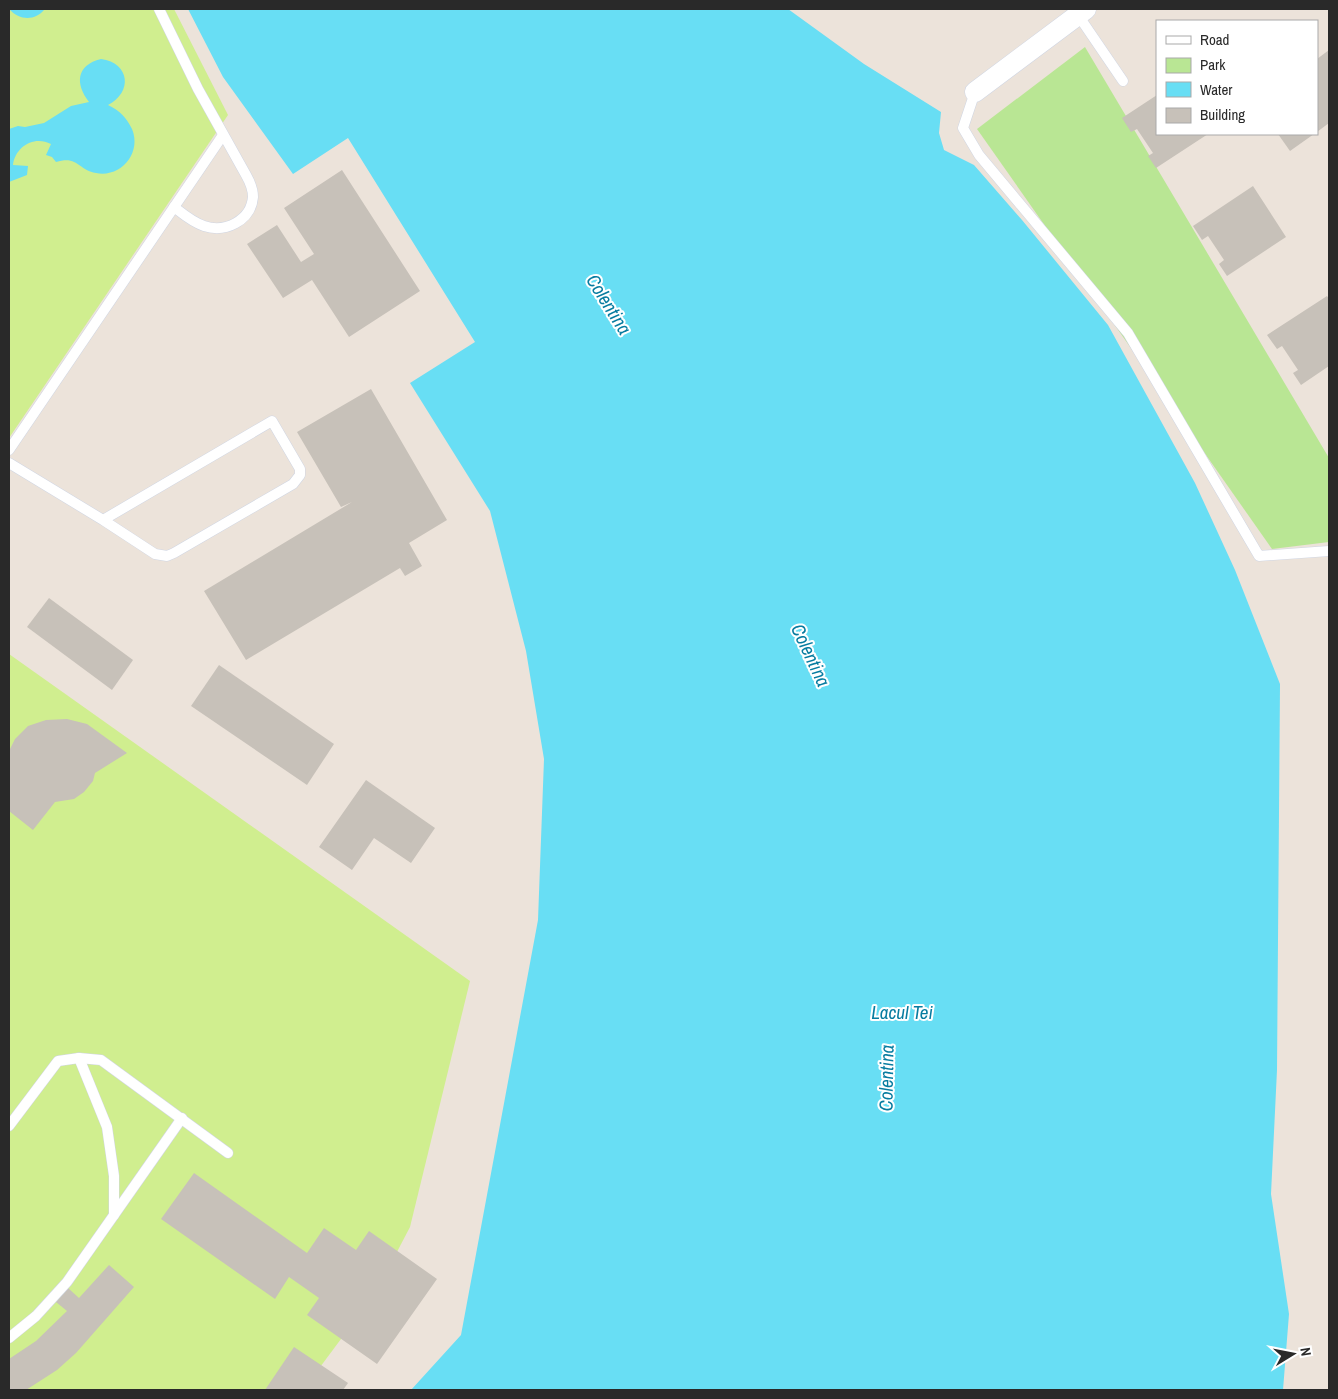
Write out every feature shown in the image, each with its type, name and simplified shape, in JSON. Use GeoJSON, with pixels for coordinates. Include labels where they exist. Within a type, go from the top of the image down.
{"type":"FeatureCollection","features":[{"type":"Feature","properties":{"kind":"street"},"geometry":{"type":"LineString","coordinates":[[975,92],[1082,12]]}},
{"type":"Feature","properties":{"kind":"lane"},"geometry":{"type":"LineString","coordinates":[[159,9],[198,89],[252,187],[253,196],[251,209],[236,224],[226,227],[214,228],[204,226],[174,207]]}},
{"type":"Feature","properties":{"kind":"lane"},"geometry":{"type":"LineString","coordinates":[[1082,12],[1123,81]]}},
{"type":"Feature","properties":{"kind":"lane"},"geometry":{"type":"LineString","coordinates":[[975,92],[963,128],[979,155],[1128,333],[1259,556],[1329,551]]}},
{"type":"Feature","properties":{"kind":"lane"},"geometry":{"type":"LineString","coordinates":[[9,450],[223,135]]}},
{"type":"Feature","properties":{"kind":"lane"},"geometry":{"type":"LineString","coordinates":[[9,463],[155,554],[167,556],[293,484],[300,475],[300,469],[272,421],[103,520]]}},
{"type":"Feature","properties":{"kind":"lane"},"geometry":{"type":"LineString","coordinates":[[79,1058],[107,1127],[114,1176],[114,1215]]}},
{"type":"Feature","properties":{"kind":"lane"},"geometry":{"type":"LineString","coordinates":[[9,1126],[58,1061],[79,1058],[101,1060],[228,1152]]}},
{"type":"Feature","properties":{"kind":"lane"},"geometry":{"type":"LineString","coordinates":[[9,1338],[36,1316],[67,1282],[182,1118]]}},
{"type":"Feature","properties":{"kind":"green space"},"geometry":{"type":"Polygon","coordinates":[[[9,9],[174,9],[228,115],[9,438],[9,9]]]}},
{"type":"Feature","properties":{"kind":"green space"},"geometry":{"type":"Polygon","coordinates":[[[1085,47],[1329,458],[1329,542],[1272,549],[977,129],[1085,47]]]}},
{"type":"Feature","properties":{"kind":"green space"},"geometry":{"type":"Polygon","coordinates":[[[9,654],[470,981],[410,1227],[376,1292],[303,1390],[9,1390],[9,654]]]}},
{"type":"Feature","properties":{"kind":"water"},"geometry":{"type":"Polygon","coordinates":[[[9,9],[45,9],[37,16],[27,18],[18,16],[9,9]]]}},
{"type":"Feature","properties":{"kind":"water","name":"Lacul Tei"},"geometry":{"type":"Polygon","coordinates":[[[188,9],[788,9],[864,64],[941,112],[939,133],[944,150],[974,165],[1108,325],[1195,483],[1235,570],[1280,684],[1277,1070],[1271,1194],[1289,1314],[1283,1390],[411,1390],[461,1335],[538,920],[544,759],[526,651],[490,511],[410,383],[475,342],[348,138],[293,174],[223,77],[188,9]]]}},
{"type":"Feature","properties":{"kind":"water"},"geometry":{"type":"Polygon","coordinates":[[[101,59],[118,66],[123,72],[125,79],[122,93],[108,105],[122,115],[132,129],[134,147],[132,155],[127,162],[114,172],[96,173],[69,160],[56,162],[52,157],[46,155],[51,144],[38,141],[32,142],[21,148],[13,165],[28,166],[27,175],[9,182],[9,129],[44,123],[71,106],[89,102],[81,89],[80,76],[87,66],[101,59]]]}},
{"type":"Feature","properties":{"kind":"building"},"geometry":{"type":"Polygon","coordinates":[[[1329,50],[1329,123],[1318,131],[1318,58],[1329,50]]]}},
{"type":"Feature","properties":{"kind":"building"},"geometry":{"type":"Polygon","coordinates":[[[1156,96],[1156,135],[1206,135],[1156,168],[1148,156],[1153,153],[1137,129],[1131,132],[1122,118],[1156,96]]]}},
{"type":"Feature","properties":{"kind":"building"},"geometry":{"type":"Polygon","coordinates":[[[1279,135],[1313,135],[1290,151],[1279,135]]]}},
{"type":"Feature","properties":{"kind":"building"},"geometry":{"type":"Polygon","coordinates":[[[342,170],[420,291],[349,337],[312,280],[283,298],[247,244],[277,225],[301,262],[314,254],[284,208],[342,170]]]}},
{"type":"Feature","properties":{"kind":"building"},"geometry":{"type":"Polygon","coordinates":[[[1253,186],[1286,237],[1227,276],[1219,264],[1224,260],[1208,236],[1202,240],[1193,226],[1253,186]]]}},
{"type":"Feature","properties":{"kind":"building"},"geometry":{"type":"Polygon","coordinates":[[[1327,296],[1329,299],[1329,366],[1301,385],[1293,373],[1298,370],[1282,346],[1277,349],[1267,335],[1327,296]]]}},
{"type":"Feature","properties":{"kind":"building"},"geometry":{"type":"Polygon","coordinates":[[[371,389],[447,520],[409,543],[422,566],[405,576],[400,568],[246,660],[204,591],[352,502],[341,507],[297,432],[371,389]]]}},
{"type":"Feature","properties":{"kind":"building"},"geometry":{"type":"Polygon","coordinates":[[[49,598],[133,660],[112,690],[27,627],[49,598]]]}},
{"type":"Feature","properties":{"kind":"building"},"geometry":{"type":"Polygon","coordinates":[[[219,665],[334,744],[307,785],[191,706],[219,665]]]}},
{"type":"Feature","properties":{"kind":"building"},"geometry":{"type":"Polygon","coordinates":[[[67,719],[87,724],[127,753],[95,773],[93,781],[84,792],[74,799],[55,802],[33,830],[9,811],[9,751],[15,739],[28,726],[46,720],[67,719]]]}},
{"type":"Feature","properties":{"kind":"building"},"geometry":{"type":"Polygon","coordinates":[[[366,780],[435,828],[411,863],[374,838],[352,870],[319,847],[366,780]]]}},
{"type":"Feature","properties":{"kind":"building"},"geometry":{"type":"Polygon","coordinates":[[[194,1173],[307,1253],[324,1228],[356,1250],[369,1231],[437,1279],[377,1364],[307,1315],[319,1298],[289,1277],[275,1299],[161,1219],[194,1173]]]}},
{"type":"Feature","properties":{"kind":"building"},"geometry":{"type":"Polygon","coordinates":[[[109,1265],[134,1287],[76,1353],[57,1370],[26,1390],[9,1390],[9,1359],[36,1341],[67,1311],[56,1302],[68,1288],[79,1298],[109,1265]]]}},
{"type":"Feature","properties":{"kind":"building"},"geometry":{"type":"Polygon","coordinates":[[[294,1347],[348,1383],[343,1390],[265,1390],[294,1347]]]}},
{"type":"Feature","properties":{"kind":"water label","name":"Colentina"},"geometry":{"type":"Point","coordinates":[609,304]}},
{"type":"Feature","properties":{"kind":"water label","name":"Colentina"},"geometry":{"type":"Point","coordinates":[811,655]}},
{"type":"Feature","properties":{"kind":"water label","name":"Colentina"},"geometry":{"type":"Point","coordinates":[886,1078]}}]}
